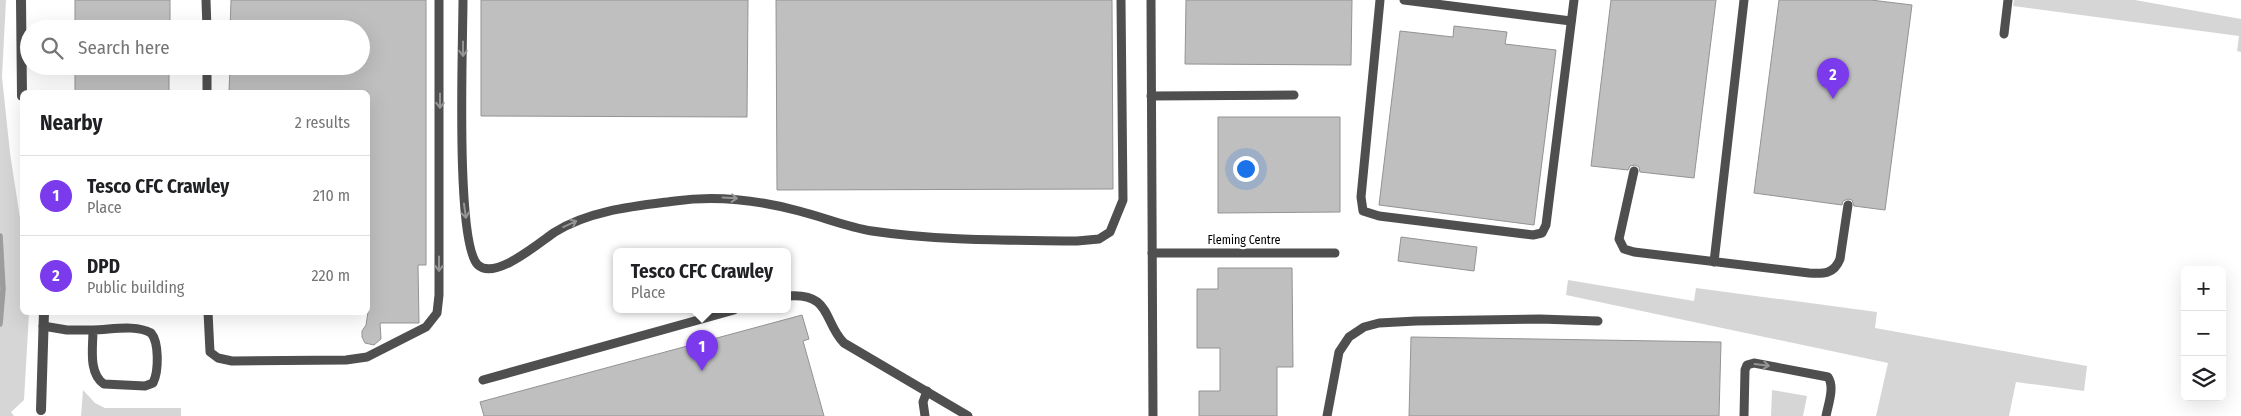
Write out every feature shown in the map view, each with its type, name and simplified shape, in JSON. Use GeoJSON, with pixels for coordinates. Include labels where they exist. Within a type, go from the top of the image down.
{"type":"FeatureCollection","features":[{"type":"Feature","properties":{"kind":"street"},"geometry":{"type":"LineString","coordinates":[[21,0],[21,20]]}},
{"type":"Feature","properties":{"kind":"street"},"geometry":{"type":"LineString","coordinates":[[22,75],[22,90]]}},
{"type":"Feature","properties":{"kind":"street"},"geometry":{"type":"LineString","coordinates":[[41,410],[44,315]]}},
{"type":"Feature","properties":{"kind":"lane"},"geometry":{"type":"LineString","coordinates":[[206,0],[206,20]]}},
{"type":"Feature","properties":{"kind":"lane"},"geometry":{"type":"LineString","coordinates":[[208,315],[209,349],[214,357],[226,360],[329,361],[361,358],[373,355],[407,338],[431,322],[437,313],[439,302],[439,0]]}},
{"type":"Feature","properties":{"kind":"lane"},"geometry":{"type":"LineString","coordinates":[[463,0],[463,200],[472,256],[479,266],[488,269],[508,264],[556,231],[585,218],[620,210],[695,198],[753,201],[792,209],[858,228],[901,235],[1076,241],[1091,241],[1104,237],[1112,228],[1123,196],[1121,0]]}},
{"type":"Feature","properties":{"kind":"lane"},"geometry":{"type":"LineString","coordinates":[[1151,0],[1154,416]]}},
{"type":"Feature","properties":{"kind":"lane"},"geometry":{"type":"LineString","coordinates":[[1380,0],[1361,208],[1367,213],[1379,216],[1527,235],[1542,233],[1546,225],[1574,0]]}},
{"type":"Feature","properties":{"kind":"lane"},"geometry":{"type":"LineString","coordinates":[[1404,0],[1571,20]]}},
{"type":"Feature","properties":{"kind":"lane"},"geometry":{"type":"LineString","coordinates":[[1714,262],[1744,0]]}},
{"type":"Feature","properties":{"kind":"lane"},"geometry":{"type":"LineString","coordinates":[[2004,34],[2008,0]]}},
{"type":"Feature","properties":{"kind":"lane"},"geometry":{"type":"LineString","coordinates":[[207,75],[207,90]]}},
{"type":"Feature","properties":{"kind":"lane"},"geometry":{"type":"LineString","coordinates":[[1151,96],[1294,95]]}},
{"type":"Feature","properties":{"kind":"lane"},"geometry":{"type":"LineString","coordinates":[[1634,171],[1619,239],[1624,249],[1634,252],[1810,273],[1827,273],[1837,266],[1840,259],[1848,205]]}},
{"type":"Feature","properties":{"kind":"lane","name":"Fleming Centre"},"geometry":{"type":"LineString","coordinates":[[1152,253],[1335,253]]}},
{"type":"Feature","properties":{"kind":"lane"},"geometry":{"type":"LineString","coordinates":[[791,296],[802,296],[817,302],[826,310],[844,343],[968,416]]}},
{"type":"Feature","properties":{"kind":"lane"},"geometry":{"type":"LineString","coordinates":[[483,380],[723,313]]}},
{"type":"Feature","properties":{"kind":"lane"},"geometry":{"type":"LineString","coordinates":[[1327,416],[1341,347],[1349,337],[1364,327],[1389,322],[1426,321],[1540,319],[1598,321]]}},
{"type":"Feature","properties":{"kind":"lane"},"geometry":{"type":"LineString","coordinates":[[44,326],[66,330],[133,329],[151,333],[156,343],[156,373],[153,382],[148,386],[140,387],[110,386],[101,383],[97,378],[94,367],[93,330]]}},
{"type":"Feature","properties":{"kind":"lane"},"geometry":{"type":"LineString","coordinates":[[1744,416],[1745,370],[1754,363],[1828,377],[1831,388],[1826,416]]}},
{"type":"Feature","properties":{"kind":"lane"},"geometry":{"type":"LineString","coordinates":[[925,416],[923,402],[927,391]]}},
{"type":"Feature","properties":{"kind":"shaded area"},"geometry":{"type":"Polygon","coordinates":[[[0,0],[6,0],[2,77],[10,153],[20,218],[20,315],[29,315],[24,400],[11,412],[14,416],[0,416],[0,0]]]}},
{"type":"Feature","properties":{"kind":"shaded area"},"geometry":{"type":"Polygon","coordinates":[[[2014,0],[2135,0],[2241,19],[2241,52],[2237,51],[2239,36],[2013,6],[2014,0]]]}},
{"type":"Feature","properties":{"kind":"shaded area"},"geometry":{"type":"Polygon","coordinates":[[[1568,280],[1694,301],[1696,288],[1877,312],[1875,328],[2087,366],[2084,391],[2016,382],[2009,416],[1876,416],[1888,363],[1566,295],[1568,280]]]}},
{"type":"Feature","properties":{"kind":"shaded area"},"geometry":{"type":"Polygon","coordinates":[[[83,390],[95,403],[105,408],[181,408],[181,416],[81,416],[83,390]]]}},
{"type":"Feature","properties":{"kind":"shaded area"},"geometry":{"type":"Polygon","coordinates":[[[1772,390],[1807,396],[1803,416],[1771,416],[1772,390]]]}},
{"type":"Feature","properties":{"kind":"building"},"geometry":{"type":"Polygon","coordinates":[[[75,0],[170,0],[170,20],[75,20],[75,0]]]}},
{"type":"Feature","properties":{"kind":"building"},"geometry":{"type":"Polygon","coordinates":[[[231,0],[426,0],[426,265],[418,265],[419,323],[380,323],[381,339],[374,345],[365,343],[362,337],[368,315],[370,315],[370,90],[229,90],[230,75],[370,75],[370,20],[230,20],[231,0]]]}},
{"type":"Feature","properties":{"kind":"building"},"geometry":{"type":"Polygon","coordinates":[[[481,0],[748,0],[747,117],[481,116],[481,0]]]}},
{"type":"Feature","properties":{"kind":"building"},"geometry":{"type":"Polygon","coordinates":[[[776,0],[1112,0],[1113,189],[777,190],[776,0]]]}},
{"type":"Feature","properties":{"kind":"building"},"geometry":{"type":"Polygon","coordinates":[[[1186,0],[1352,0],[1351,65],[1185,64],[1186,0]]]}},
{"type":"Feature","properties":{"kind":"building"},"geometry":{"type":"Polygon","coordinates":[[[1611,0],[1716,0],[1694,178],[1640,172],[1639,167],[1635,165],[1630,166],[1628,170],[1591,166],[1611,0]]]}},
{"type":"Feature","properties":{"kind":"building"},"geometry":{"type":"Polygon","coordinates":[[[1779,0],[1871,0],[1912,5],[1885,210],[1854,206],[1852,200],[1848,199],[1843,201],[1842,205],[1754,193],[1779,0]]]}},
{"type":"Feature","properties":{"kind":"building"},"geometry":{"type":"Polygon","coordinates":[[[1454,26],[1507,32],[1505,44],[1556,50],[1534,225],[1379,205],[1400,31],[1453,37],[1454,26]]]}},
{"type":"Feature","properties":{"kind":"building"},"geometry":{"type":"Polygon","coordinates":[[[75,75],[169,75],[169,90],[75,90],[75,75]]]}},
{"type":"Feature","properties":{"kind":"building"},"geometry":{"type":"Polygon","coordinates":[[[1218,117],[1340,117],[1340,212],[1218,213],[1218,117]]]}},
{"type":"Feature","properties":{"kind":"building"},"geometry":{"type":"Polygon","coordinates":[[[1401,237],[1477,247],[1474,271],[1398,261],[1401,237]]]}},
{"type":"Feature","properties":{"kind":"building"},"geometry":{"type":"Polygon","coordinates":[[[1218,268],[1292,268],[1293,367],[1277,367],[1277,416],[1199,416],[1199,391],[1220,391],[1220,348],[1197,348],[1197,289],[1218,289],[1218,268]]]}},
{"type":"Feature","properties":{"kind":"building"},"geometry":{"type":"Polygon","coordinates":[[[802,315],[809,339],[803,341],[824,416],[484,416],[480,402],[802,315]]]}},
{"type":"Feature","properties":{"kind":"building"},"geometry":{"type":"Polygon","coordinates":[[[1411,337],[1721,342],[1719,416],[1409,416],[1411,337]]]}},
{"type":"Feature","properties":{"kind":"waterway"},"geometry":{"type":"LineString","coordinates":[[0,236],[3,289],[0,324]]}},
{"type":"Feature","properties":{"kind":"place","name":"DPD"},"geometry":{"type":"Point","coordinates":[1833,99]}},
{"type":"Feature","properties":{"kind":"place","name":"Tesco CFC Crawley"},"geometry":{"type":"Point","coordinates":[702,371]}}]}
